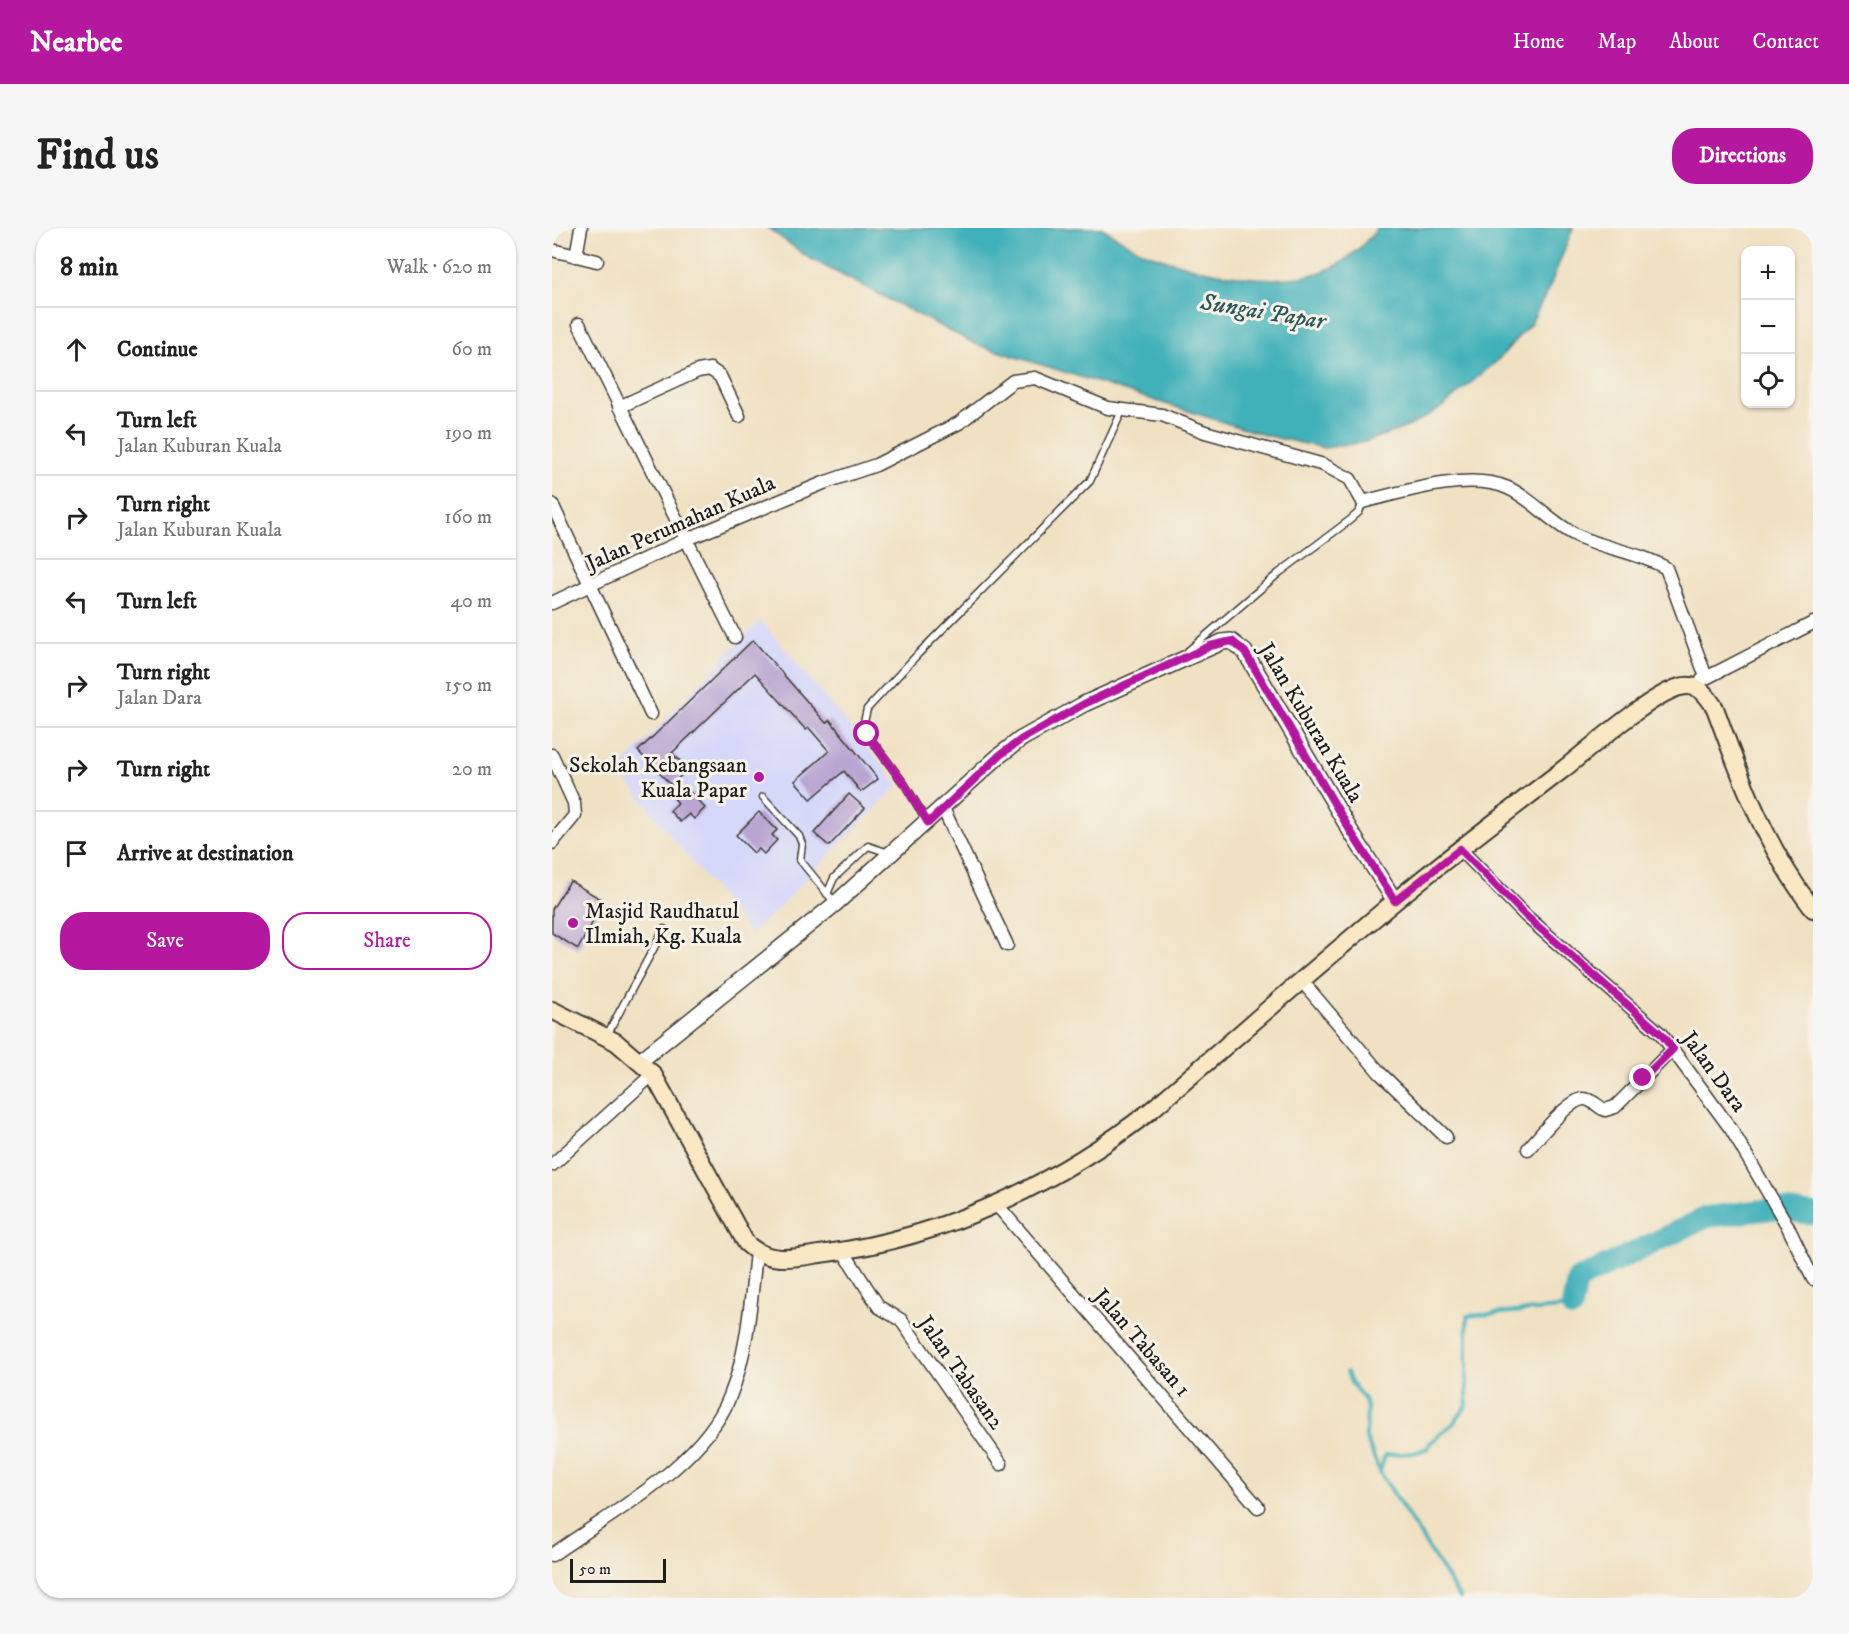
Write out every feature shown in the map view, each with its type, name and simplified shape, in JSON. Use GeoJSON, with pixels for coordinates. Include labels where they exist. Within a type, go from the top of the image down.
{"type":"FeatureCollection","features":[{"type":"Feature","properties":{"kind":"main road"},"geometry":{"type":"LineString","coordinates":[[552,1010],[606,1037],[640,1061],[653,1074],[746,1243],[756,1252],[777,1259],[843,1251],[912,1237],[965,1218],[996,1204],[1075,1161],[1132,1125],[1395,901],[1665,694],[1679,687],[1700,681],[1715,708],[1760,824],[1790,878],[1813,909]]}},
{"type":"Feature","properties":{"kind":"street"},"geometry":{"type":"LineString","coordinates":[[576,256],[581,228]]}},
{"type":"Feature","properties":{"kind":"street"},"geometry":{"type":"LineString","coordinates":[[552,250],[597,261]]}},
{"type":"Feature","properties":{"kind":"street"},"geometry":{"type":"LineString","coordinates":[[579,324],[735,637]]}},
{"type":"Feature","properties":{"kind":"street"},"geometry":{"type":"LineString","coordinates":[[619,407],[698,371],[710,369],[720,376],[739,417]]}},
{"type":"Feature","properties":{"kind":"street","name":"Jalan Perumahan Kuala"},"geometry":{"type":"LineString","coordinates":[[552,603],[685,540],[826,482],[876,465],[972,415],[1018,378],[1035,378],[1122,411],[1162,415],[1205,432],[1324,465],[1350,479],[1363,502]]}},
{"type":"Feature","properties":{"kind":"street"},"geometry":{"type":"LineString","coordinates":[[1363,502],[1419,488],[1482,481],[1506,487],[1574,534],[1611,549],[1655,561],[1666,568],[1671,579],[1700,681],[1813,623]]}},
{"type":"Feature","properties":{"kind":"street"},"geometry":{"type":"LineString","coordinates":[[552,504],[557,530],[589,586],[651,714]]}},
{"type":"Feature","properties":{"kind":"street","name":"Jalan Kuburan Kuala"},"geometry":{"type":"LineString","coordinates":[[640,1061],[831,899],[892,855],[1000,755],[1022,739],[1084,704],[1222,642],[1232,641],[1238,645],[1395,901]]}},
{"type":"Feature","properties":{"kind":"street"},"geometry":{"type":"LineString","coordinates":[[552,755],[574,802],[575,815],[552,843]]}},
{"type":"Feature","properties":{"kind":"street"},"geometry":{"type":"LineString","coordinates":[[943,808],[1007,945]]}},
{"type":"Feature","properties":{"kind":"street","name":"Jalan Dara"},"geometry":{"type":"LineString","coordinates":[[1460,849],[1526,916],[1653,1026],[1673,1049],[1731,1129],[1787,1225],[1813,1279]]}},
{"type":"Feature","properties":{"kind":"street"},"geometry":{"type":"LineString","coordinates":[[1301,980],[1380,1073],[1446,1137]]}},
{"type":"Feature","properties":{"kind":"street"},"geometry":{"type":"LineString","coordinates":[[1528,1149],[1571,1104],[1582,1098],[1590,1099],[1605,1110],[1615,1107],[1673,1049]]}},
{"type":"Feature","properties":{"kind":"street"},"geometry":{"type":"LineString","coordinates":[[552,1165],[653,1074]]}},
{"type":"Feature","properties":{"kind":"street","name":"Jalan Tabasan 1"},"geometry":{"type":"LineString","coordinates":[[996,1204],[1258,1508]]}},
{"type":"Feature","properties":{"kind":"street","name":"Jalan Tabasan2"},"geometry":{"type":"LineString","coordinates":[[843,1251],[879,1307],[901,1320],[1001,1464]]}},
{"type":"Feature","properties":{"kind":"street"},"geometry":{"type":"LineString","coordinates":[[552,1555],[669,1473],[711,1432],[730,1398],[737,1375],[756,1252]]}},
{"type":"Feature","properties":{"kind":"lane"},"geometry":{"type":"LineString","coordinates":[[928,823],[905,785],[867,734],[864,722],[867,709],[918,654],[1082,489],[1098,466],[1122,411]]}},
{"type":"Feature","properties":{"kind":"lane"},"geometry":{"type":"LineString","coordinates":[[1172,665],[1280,573],[1350,520],[1359,512],[1363,502]]}},
{"type":"Feature","properties":{"kind":"lane"},"geometry":{"type":"LineString","coordinates":[[763,797],[802,839],[800,860],[831,899]]}},
{"type":"Feature","properties":{"kind":"lane"},"geometry":{"type":"LineString","coordinates":[[831,899],[834,878],[868,846],[878,847],[892,855]]}},
{"type":"Feature","properties":{"kind":"lane"},"geometry":{"type":"LineString","coordinates":[[606,1037],[664,929]]}},
{"type":"Feature","properties":{"kind":"shaded area","name":"Sekolah Kebangsaan Kuala Papar"},"geometry":{"type":"Polygon","coordinates":[[[760,620],[899,785],[751,935],[618,770],[760,620]]]}},
{"type":"Feature","properties":{"kind":"water","name":"Sungai Papar"},"geometry":{"type":"Polygon","coordinates":[[[768,228],[1102,228],[1140,251],[1167,260],[1215,273],[1268,279],[1294,278],[1317,273],[1337,265],[1359,248],[1378,228],[1573,228],[1550,286],[1531,323],[1496,362],[1441,408],[1410,426],[1365,442],[1324,448],[1264,435],[975,344],[809,258],[768,228]]]}},
{"type":"Feature","properties":{"kind":"building"},"geometry":{"type":"Polygon","coordinates":[[[753,640],[826,723],[830,720],[878,779],[861,792],[844,771],[811,799],[795,781],[829,751],[809,728],[806,730],[755,673],[672,753],[688,769],[671,785],[638,751],[753,640]]]}},
{"type":"Feature","properties":{"kind":"building"},"geometry":{"type":"Polygon","coordinates":[[[684,786],[705,808],[694,819],[689,814],[680,822],[670,811],[678,803],[673,797],[684,786]]]}},
{"type":"Feature","properties":{"kind":"building"},"geometry":{"type":"Polygon","coordinates":[[[849,794],[865,808],[829,846],[814,833],[849,794]]]}},
{"type":"Feature","properties":{"kind":"building"},"geometry":{"type":"Polygon","coordinates":[[[759,812],[777,830],[772,835],[777,840],[764,854],[759,849],[754,853],[736,835],[759,812]]]}},
{"type":"Feature","properties":{"kind":"building","name":"Masjid Raudhatul Ilmiah, Kg. Kuala"},"geometry":{"type":"Polygon","coordinates":[[[570,881],[604,901],[578,949],[552,933],[552,909],[570,881]]]}},
{"type":"Feature","properties":{"kind":"waterway"},"geometry":{"type":"LineString","coordinates":[[1572,1307],[1577,1280],[1707,1217],[1771,1209],[1813,1214]]}},
{"type":"Feature","properties":{"kind":"waterway"},"geometry":{"type":"LineString","coordinates":[[1380,1472],[1385,1455],[1414,1453],[1428,1448],[1430,1443],[1454,1423],[1467,1405],[1467,1316],[1572,1307]]}},
{"type":"Feature","properties":{"kind":"waterway"},"geometry":{"type":"LineString","coordinates":[[1347,1372],[1351,1383],[1363,1397],[1367,1408],[1366,1438],[1380,1472],[1460,1598]]}},
{"type":"Feature","properties":{"kind":"place","name":"Sekolah Kebangsaan Kuala Papar"},"geometry":{"type":"Point","coordinates":[759,777]}},
{"type":"Feature","properties":{"kind":"place","name":"Masjid Raudhatul Ilmiah, Kg. Kuala"},"geometry":{"type":"Point","coordinates":[573,923]}},
{"type":"Feature","properties":{"kind":"route"},"geometry":{"type":"LineString","coordinates":[[867,734],[905,785],[928,823],[1000,755],[1047,724],[1084,704],[1131,685],[1210,646],[1232,641],[1245,652],[1293,736],[1395,901],[1460,849],[1526,916],[1661,1034],[1673,1049],[1643,1078]]}}]}
